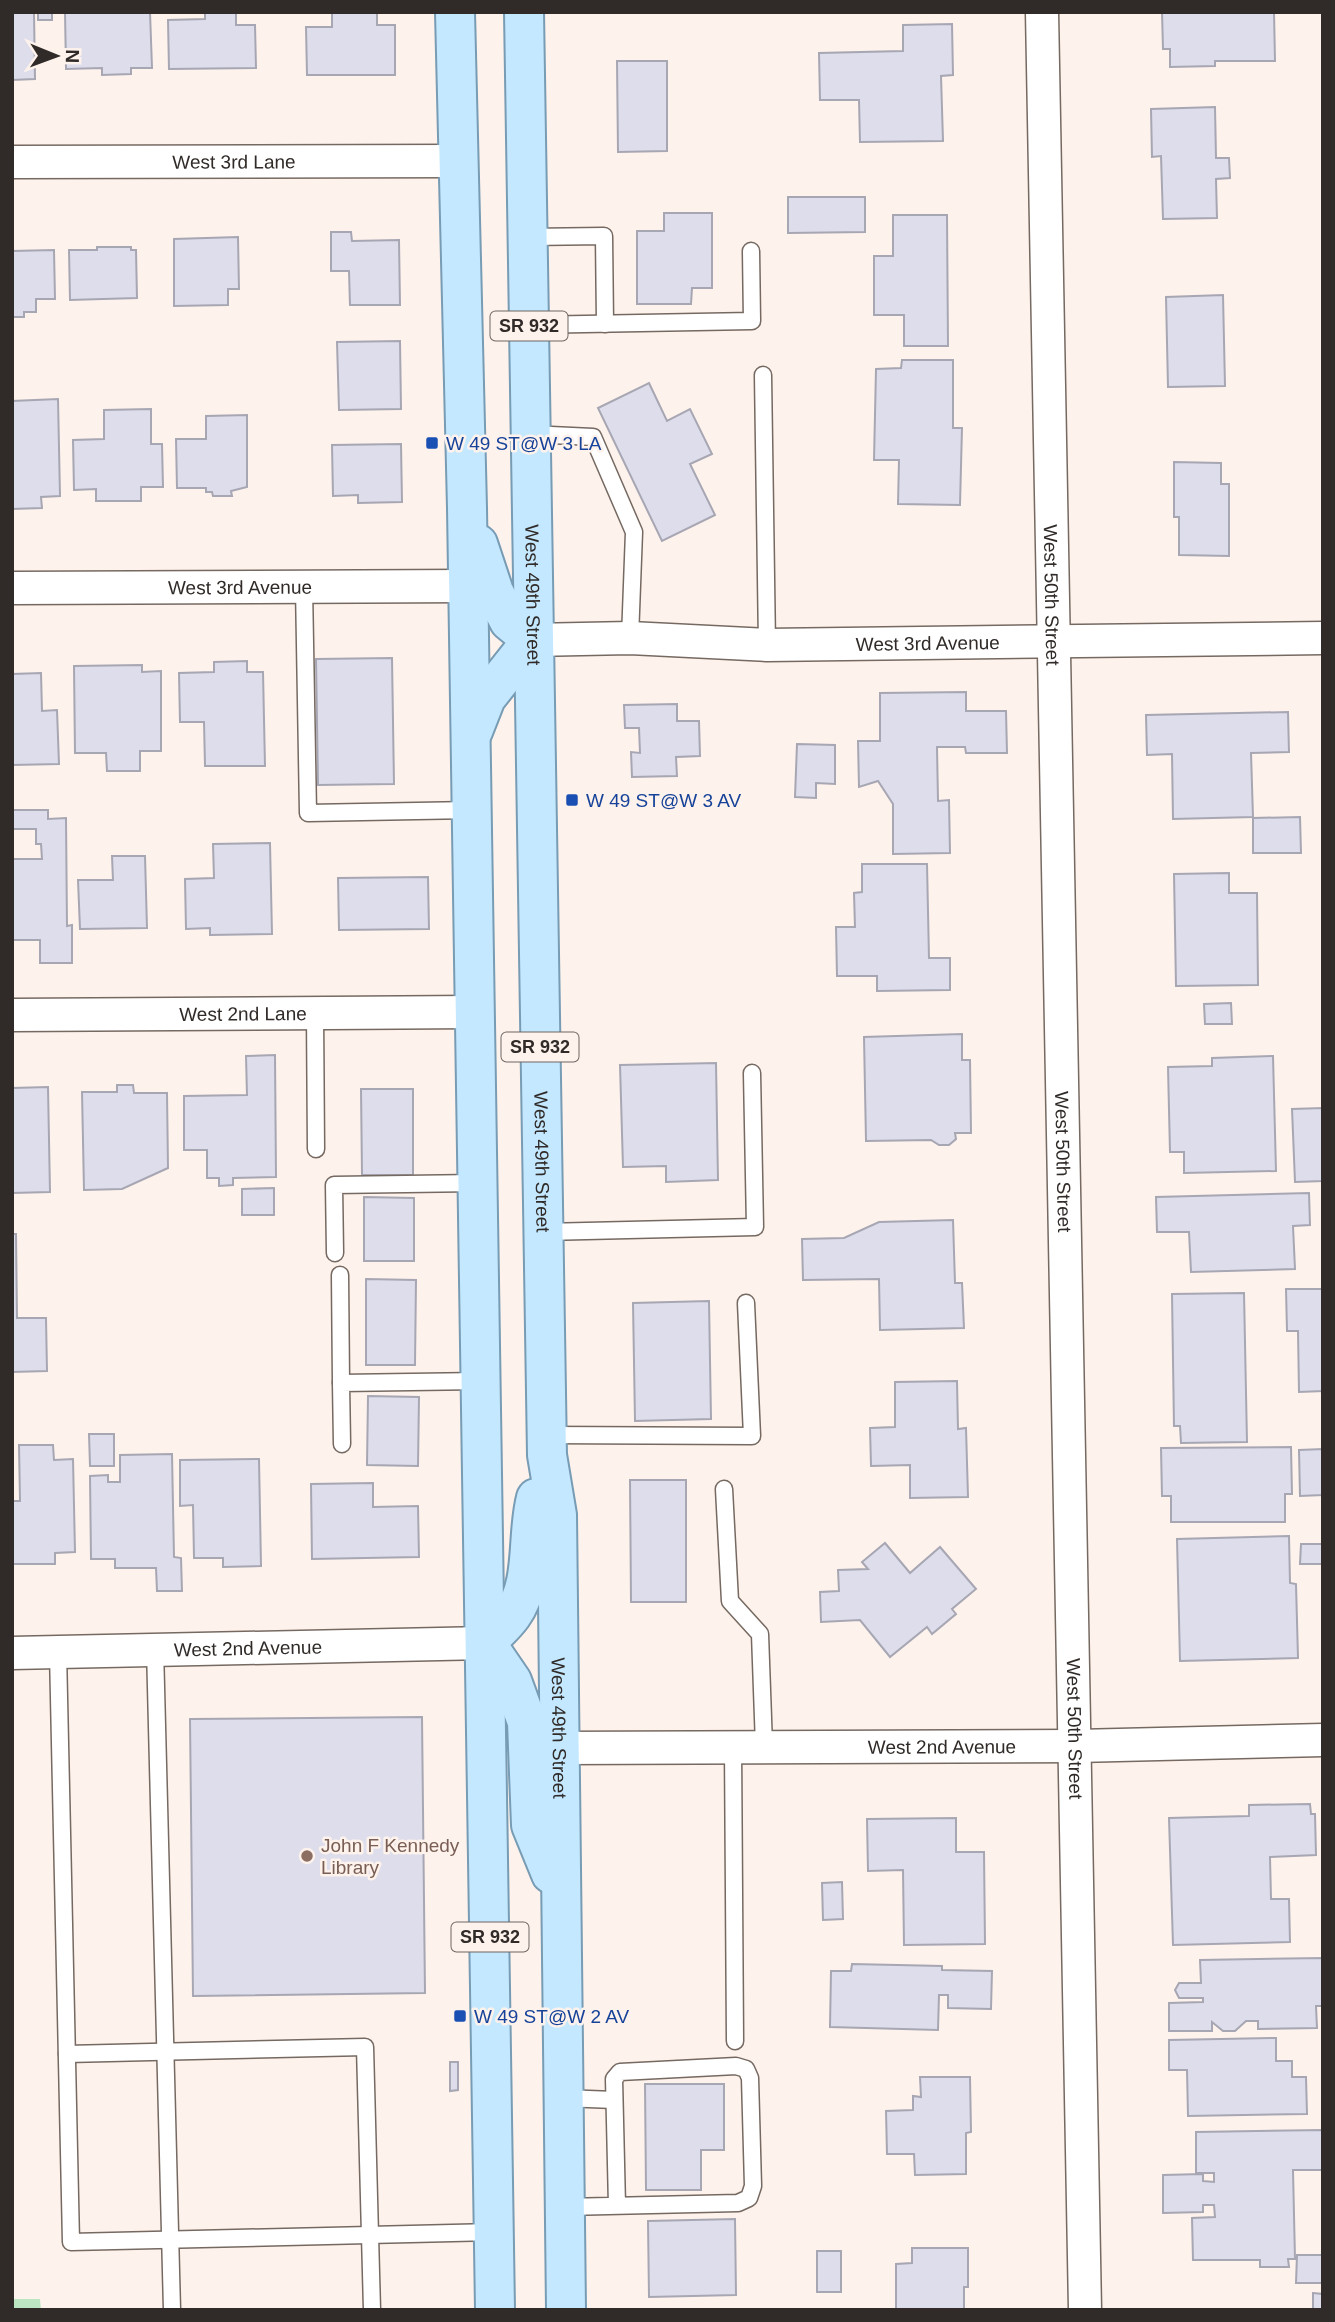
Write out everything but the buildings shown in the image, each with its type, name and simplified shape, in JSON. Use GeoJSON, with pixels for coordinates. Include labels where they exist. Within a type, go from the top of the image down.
{"type":"FeatureCollection","features":[{"type":"Feature","properties":{"kind":"main road","name":"SR 932"},"geometry":{"type":"LineString","coordinates":[[455,12],[467,508],[495,2310]]}},
{"type":"Feature","properties":{"kind":"main road","name":"West 49th Street"},"geometry":{"type":"LineString","coordinates":[[524,12],[547,1445],[556,1514],[566,2310]]}},
{"type":"Feature","properties":{"kind":"main road"},"geometry":{"type":"LineString","coordinates":[[467,508],[494,592],[509,621],[532,640],[486,698],[470,737]]}},
{"type":"Feature","properties":{"kind":"main road"},"geometry":{"type":"LineString","coordinates":[[547,1445],[531,1515],[527,1573],[513,1613],[486,1643],[512,1681],[527,1721],[531,1825],[560,1897]]}},
{"type":"Feature","properties":{"kind":"street","name":"West 50th Street"},"geometry":{"type":"LineString","coordinates":[[1042,12],[1052,643],[1077,1746],[1085,2310]]}},
{"type":"Feature","properties":{"kind":"street","name":"West 3rd Lane"},"geometry":{"type":"LineString","coordinates":[[12,162],[457,161]]}},
{"type":"Feature","properties":{"kind":"street","name":"West 3rd Avenue"},"geometry":{"type":"LineString","coordinates":[[12,588],[467,586]]}},
{"type":"Feature","properties":{"kind":"street","name":"West 3rd Avenue"},"geometry":{"type":"LineString","coordinates":[[532,640],[630,638],[767,645],[1323,638]]}},
{"type":"Feature","properties":{"kind":"street","name":"West 2nd Lane"},"geometry":{"type":"LineString","coordinates":[[12,1015],[474,1012]]}},
{"type":"Feature","properties":{"kind":"street","name":"West 2nd Avenue"},"geometry":{"type":"LineString","coordinates":[[12,1653],[486,1643]]}},
{"type":"Feature","properties":{"kind":"street","name":"West 2nd Avenue"},"geometry":{"type":"LineString","coordinates":[[560,1748],[1077,1746],[1323,1740]]}},
{"type":"Feature","properties":{"kind":"lane"},"geometry":{"type":"LineString","coordinates":[[528,237],[604,236],[605,324]]}},
{"type":"Feature","properties":{"kind":"lane"},"geometry":{"type":"LineString","coordinates":[[529,325],[752,321],[751,251]]}},
{"type":"Feature","properties":{"kind":"lane"},"geometry":{"type":"LineString","coordinates":[[763,375],[767,645]]}},
{"type":"Feature","properties":{"kind":"lane"},"geometry":{"type":"LineString","coordinates":[[530,434],[593,437],[634,532],[630,638]]}},
{"type":"Feature","properties":{"kind":"lane"},"geometry":{"type":"LineString","coordinates":[[304,587],[308,813],[471,810]]}},
{"type":"Feature","properties":{"kind":"lane"},"geometry":{"type":"LineString","coordinates":[[315,1013],[316,1149]]}},
{"type":"Feature","properties":{"kind":"lane"},"geometry":{"type":"LineString","coordinates":[[544,1232],[755,1227],[752,1073]]}},
{"type":"Feature","properties":{"kind":"lane"},"geometry":{"type":"LineString","coordinates":[[335,1253],[334,1185],[477,1183]]}},
{"type":"Feature","properties":{"kind":"lane"},"geometry":{"type":"LineString","coordinates":[[340,1275],[342,1444]]}},
{"type":"Feature","properties":{"kind":"lane"},"geometry":{"type":"LineString","coordinates":[[547,1445],[752,1436],[746,1303]]}},
{"type":"Feature","properties":{"kind":"lane"},"geometry":{"type":"LineString","coordinates":[[341,1383],[481,1381]]}},
{"type":"Feature","properties":{"kind":"lane"},"geometry":{"type":"LineString","coordinates":[[724,1489],[730,1601],[760,1634],[748,1746],[735,2040]]}},
{"type":"Feature","properties":{"kind":"lane"},"geometry":{"type":"LineString","coordinates":[[155,1648],[172,2310]]}},
{"type":"Feature","properties":{"kind":"lane"},"geometry":{"type":"LineString","coordinates":[[58,1652],[71,2242],[494,2232]]}},
{"type":"Feature","properties":{"kind":"lane"},"geometry":{"type":"LineString","coordinates":[[67,2054],[365,2047],[372,2310]]}},
{"type":"Feature","properties":{"kind":"lane"},"geometry":{"type":"LineString","coordinates":[[565,2207],[617,2206],[738,2203],[749,2198],[753,2186],[750,2078],[746,2069],[736,2066],[627,2069],[614,2079],[617,2206]]}},
{"type":"Feature","properties":{"kind":"lane"},"geometry":{"type":"LineString","coordinates":[[563,2098],[614,2099]]}},
{"type":"Feature","properties":{"kind":"green space"},"geometry":{"type":"Polygon","coordinates":[[[12,2196],[14,2299],[40,2299],[41,2310],[12,2310],[12,2196]]]}},
{"type":"Feature","properties":{"kind":"place","name":"W 49 ST@W 3 LA"},"geometry":{"type":"Point","coordinates":[432,443]}},
{"type":"Feature","properties":{"kind":"place","name":"W 49 ST@W 3 AV"},"geometry":{"type":"Point","coordinates":[572,800]}},
{"type":"Feature","properties":{"kind":"place","name":"John F Kennedy Library"},"geometry":{"type":"Point","coordinates":[307,1856]}},
{"type":"Feature","properties":{"kind":"place","name":"W 49 ST@W 2 AV"},"geometry":{"type":"Point","coordinates":[460,2016]}}]}
